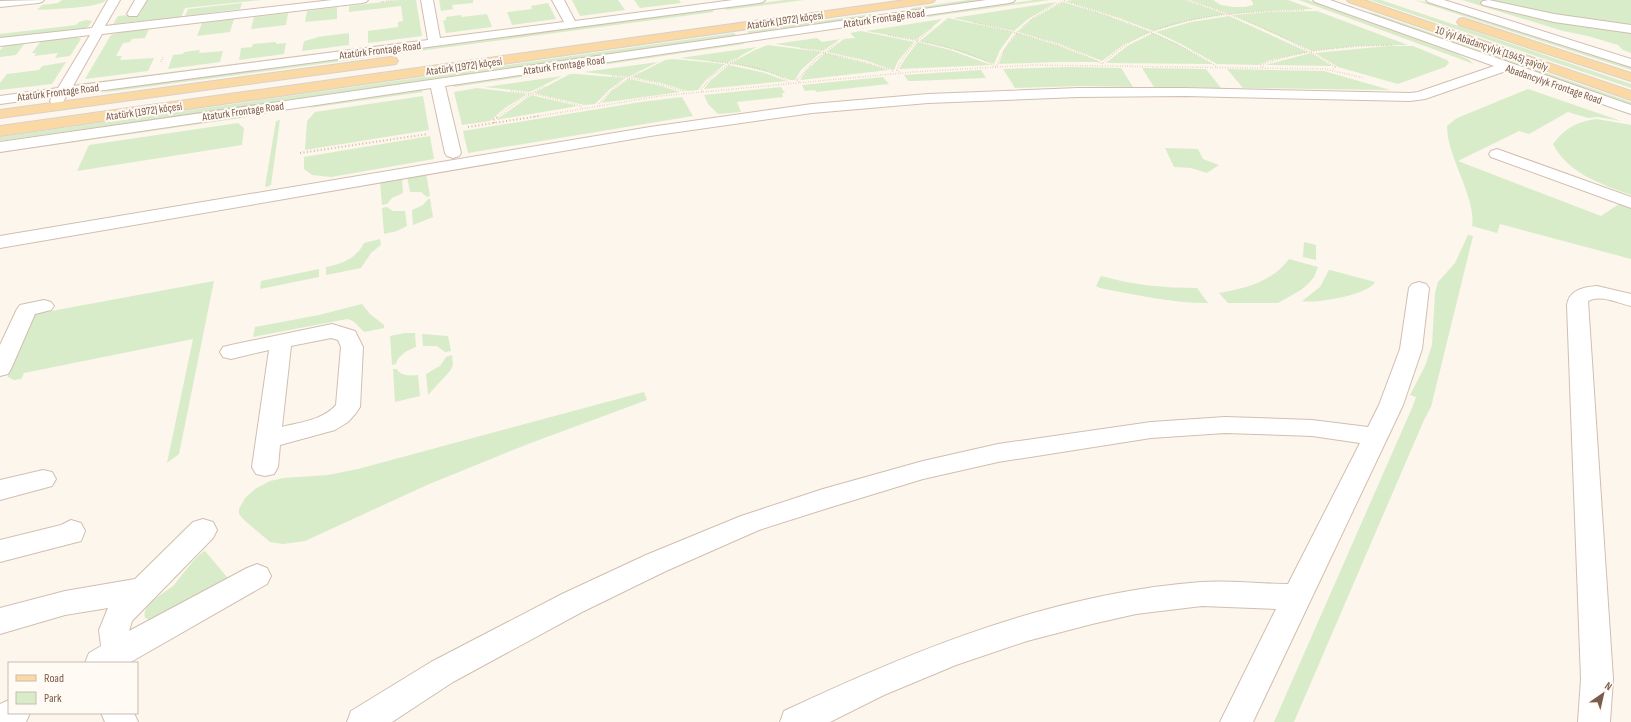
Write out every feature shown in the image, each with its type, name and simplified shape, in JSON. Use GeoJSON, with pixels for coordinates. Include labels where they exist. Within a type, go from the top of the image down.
{"type":"FeatureCollection","features":[{"type":"Feature","properties":{"kind":"main road","name":"Atatürk (1972) köçesi"},"geometry":{"type":"LineString","coordinates":[[0,114],[765,7],[842,0]]}},
{"type":"Feature","properties":{"kind":"main road","name":"Atatürk (1972) köçesi"},"geometry":{"type":"LineString","coordinates":[[0,131],[929,0]]}},
{"type":"Feature","properties":{"kind":"main road"},"geometry":{"type":"LineString","coordinates":[[1348,0],[1364,16]]}},
{"type":"Feature","properties":{"kind":"main road","name":"10 ýyl Abadançylyk (1945) şaýoly"},"geometry":{"type":"LineString","coordinates":[[1354,0],[1631,96]]}},
{"type":"Feature","properties":{"kind":"main road"},"geometry":{"type":"LineString","coordinates":[[875,20],[908,3]]}},
{"type":"Feature","properties":{"kind":"main road","name":"10 ýyl Abadançylyk (1945) şaýoly"},"geometry":{"type":"LineString","coordinates":[[1430,5],[1631,77]]}},
{"type":"Feature","properties":{"kind":"main road"},"geometry":{"type":"LineString","coordinates":[[54,107],[107,86]]}},
{"type":"Feature","properties":{"kind":"street"},"geometry":{"type":"LineString","coordinates":[[0,4],[39,0]]}},
{"type":"Feature","properties":{"kind":"street"},"geometry":{"type":"LineString","coordinates":[[30,11],[39,0]]}},
{"type":"Feature","properties":{"kind":"street"},"geometry":{"type":"LineString","coordinates":[[54,107],[96,35],[114,0]]}},
{"type":"Feature","properties":{"kind":"street"},"geometry":{"type":"LineString","coordinates":[[133,14],[141,0]]}},
{"type":"Feature","properties":{"kind":"street"},"geometry":{"type":"LineString","coordinates":[[0,40],[244,19],[297,12],[362,0]]}},
{"type":"Feature","properties":{"kind":"street"},"geometry":{"type":"LineString","coordinates":[[427,0],[435,43]]}},
{"type":"Feature","properties":{"kind":"street"},"geometry":{"type":"LineString","coordinates":[[558,0],[572,25]]}},
{"type":"Feature","properties":{"kind":"street","name":"Ataturk Frontage Road"},"geometry":{"type":"LineString","coordinates":[[0,147],[1009,0]]}},
{"type":"Feature","properties":{"kind":"street","name":"Abadancylyk Frontage Road"},"geometry":{"type":"LineString","coordinates":[[1319,0],[1631,110]]}},
{"type":"Feature","properties":{"kind":"street"},"geometry":{"type":"LineString","coordinates":[[1479,0],[1509,9],[1568,21],[1631,29]]}},
{"type":"Feature","properties":{"kind":"street","name":"Atatürk Frontage Road"},"geometry":{"type":"LineString","coordinates":[[0,100],[572,25],[696,4],[765,7]]}},
{"type":"Feature","properties":{"kind":"street"},"geometry":{"type":"LineString","coordinates":[[1430,5],[1483,16],[1631,63]]}},
{"type":"Feature","properties":{"kind":"street"},"geometry":{"type":"LineString","coordinates":[[1483,16],[1509,9]]}},
{"type":"Feature","properties":{"kind":"street"},"geometry":{"type":"LineString","coordinates":[[90,17],[105,15]]}},
{"type":"Feature","properties":{"kind":"street"},"geometry":{"type":"LineString","coordinates":[[0,40],[71,24]]}},
{"type":"Feature","properties":{"kind":"street"},"geometry":{"type":"LineString","coordinates":[[24,54],[36,38]]}},
{"type":"Feature","properties":{"kind":"street"},"geometry":{"type":"LineString","coordinates":[[0,242],[489,158],[718,121],[849,104],[942,97],[1047,92],[1155,92],[1410,98],[1420,96],[1504,66]]}},
{"type":"Feature","properties":{"kind":"street"},"geometry":{"type":"LineString","coordinates":[[437,83],[453,152]]}},
{"type":"Feature","properties":{"kind":"street"},"geometry":{"type":"LineString","coordinates":[[1497,154],[1631,204]]}},
{"type":"Feature","properties":{"kind":"street"},"geometry":{"type":"LineString","coordinates":[[1236,722],[1296,597],[1376,437],[1390,405],[1411,349],[1419,288]]}},
{"type":"Feature","properties":{"kind":"street"},"geometry":{"type":"LineString","coordinates":[[1594,722],[1597,679],[1578,298],[1585,294],[1597,292],[1631,300]]}},
{"type":"Feature","properties":{"kind":"street"},"geometry":{"type":"LineString","coordinates":[[0,369],[27,309],[44,306]]}},
{"type":"Feature","properties":{"kind":"street"},"geometry":{"type":"LineString","coordinates":[[231,352],[332,331],[347,336],[352,347],[348,407],[340,416],[327,424],[269,438]]}},
{"type":"Feature","properties":{"kind":"street"},"geometry":{"type":"LineString","coordinates":[[264,467],[269,438],[280,341]]}},
{"type":"Feature","properties":{"kind":"street"},"geometry":{"type":"LineString","coordinates":[[363,722],[442,672],[572,603],[656,563],[750,523],[823,499],[923,470],[998,453],[1151,430],[1225,425],[1312,428],[1376,437]]}},
{"type":"Feature","properties":{"kind":"street"},"geometry":{"type":"LineString","coordinates":[[0,490],[43,479]]}},
{"type":"Feature","properties":{"kind":"street"},"geometry":{"type":"LineString","coordinates":[[0,551],[71,533],[71,530]]}},
{"type":"Feature","properties":{"kind":"street"},"geometry":{"type":"LineString","coordinates":[[111,660],[114,630],[120,614],[203,530]]}},
{"type":"Feature","properties":{"kind":"street"},"geometry":{"type":"LineString","coordinates":[[111,660],[257,576]]}},
{"type":"Feature","properties":{"kind":"street"},"geometry":{"type":"LineString","coordinates":[[0,621],[64,603],[143,590]]}},
{"type":"Feature","properties":{"kind":"street"},"geometry":{"type":"LineString","coordinates":[[796,722],[873,685],[950,653],[1027,628],[1092,611],[1136,602],[1202,594],[1296,597]]}},
{"type":"Feature","properties":{"kind":"street"},"geometry":{"type":"LineString","coordinates":[[0,721],[12,714]]}},
{"type":"Feature","properties":{"kind":"path"},"geometry":{"type":"LineString","coordinates":[[883,34],[917,41],[965,54],[990,63],[996,67],[1002,50],[1016,32],[1030,19],[1062,0],[1106,14],[1153,32],[1194,52],[1216,67]]}},
{"type":"Feature","properties":{"kind":"path"},"geometry":{"type":"LineString","coordinates":[[1187,0],[1273,33],[1311,52],[1335,67],[1333,69]]}},
{"type":"Feature","properties":{"kind":"path"},"geometry":{"type":"LineString","coordinates":[[970,22],[1016,32],[1059,44],[1104,64],[1125,45],[1153,32],[1189,22],[1229,15],[1309,10]]}},
{"type":"Feature","properties":{"kind":"path"},"geometry":{"type":"LineString","coordinates":[[899,73],[897,70],[900,62],[917,41],[933,28]]}},
{"type":"Feature","properties":{"kind":"path"},"geometry":{"type":"LineString","coordinates":[[799,82],[797,80],[803,70],[842,39]]}},
{"type":"Feature","properties":{"kind":"path"},"geometry":{"type":"LineString","coordinates":[[1263,68],[1261,65],[1311,52],[1398,45]]}},
{"type":"Feature","properties":{"kind":"path"},"geometry":{"type":"LineString","coordinates":[[796,48],[824,52],[873,64],[892,70],[894,73]]}},
{"type":"Feature","properties":{"kind":"path"},"geometry":{"type":"LineString","coordinates":[[702,92],[701,90],[708,80],[728,64],[740,57]]}},
{"type":"Feature","properties":{"kind":"path"},"geometry":{"type":"LineString","coordinates":[[708,61],[767,72],[784,78],[790,83]]}},
{"type":"Feature","properties":{"kind":"path"},"geometry":{"type":"LineString","coordinates":[[600,106],[598,103],[605,96],[628,78],[644,70]]}},
{"type":"Feature","properties":{"kind":"path"},"geometry":{"type":"LineString","coordinates":[[606,75],[672,87],[684,91],[684,94]]}},
{"type":"Feature","properties":{"kind":"path"},"geometry":{"type":"LineString","coordinates":[[494,123],[493,120],[499,115],[530,94],[550,83]]}},
{"type":"Feature","properties":{"kind":"path"},"geometry":{"type":"LineString","coordinates":[[511,91],[572,103],[581,106],[582,109]]}},
{"type":"Feature","properties":{"kind":"green space"},"geometry":{"type":"Polygon","coordinates":[[[62,0],[106,0],[95,5],[64,9],[37,10],[42,5],[58,3],[62,0]]]}},
{"type":"Feature","properties":{"kind":"green space"},"geometry":{"type":"Polygon","coordinates":[[[147,0],[261,0],[185,8],[181,17],[113,24],[118,16],[140,14],[147,0]]]}},
{"type":"Feature","properties":{"kind":"green space"},"geometry":{"type":"Polygon","coordinates":[[[399,0],[416,0],[422,36],[368,43],[368,31],[398,27],[398,22],[403,21],[401,6],[349,12],[349,6],[399,0]]]}},
{"type":"Feature","properties":{"kind":"green space"},"geometry":{"type":"Polygon","coordinates":[[[439,0],[473,0],[473,3],[452,5],[453,9],[441,11],[439,0]]]}},
{"type":"Feature","properties":{"kind":"green space"},"geometry":{"type":"Polygon","coordinates":[[[572,0],[618,0],[625,10],[580,16],[572,0]]]}},
{"type":"Feature","properties":{"kind":"green space"},"geometry":{"type":"Polygon","coordinates":[[[634,0],[679,0],[681,3],[640,8],[634,0]]]}},
{"type":"Feature","properties":{"kind":"green space"},"geometry":{"type":"Polygon","coordinates":[[[784,0],[804,0],[726,10],[724,8],[784,0]]]}},
{"type":"Feature","properties":{"kind":"green space"},"geometry":{"type":"Polygon","coordinates":[[[967,0],[986,0],[903,12],[913,8],[967,0]]]}},
{"type":"Feature","properties":{"kind":"green space"},"geometry":{"type":"Polygon","coordinates":[[[1034,0],[1049,0],[871,25],[883,22],[1034,0]]]}},
{"type":"Feature","properties":{"kind":"green space"},"geometry":{"type":"Polygon","coordinates":[[[1185,0],[1226,14],[1188,21],[1153,31],[1119,18],[1066,1],[1185,0]]]}},
{"type":"Feature","properties":{"kind":"green space"},"geometry":{"type":"Polygon","coordinates":[[[1190,0],[1213,0],[1221,5],[1245,7],[1253,5],[1251,0],[1288,0],[1313,9],[1230,14],[1190,0]]]}},
{"type":"Feature","properties":{"kind":"green space"},"geometry":{"type":"Polygon","coordinates":[[[1299,0],[1308,0],[1457,54],[1468,59],[1474,64],[1299,0]]]}},
{"type":"Feature","properties":{"kind":"green space"},"geometry":{"type":"Polygon","coordinates":[[[1370,0],[1381,0],[1631,84],[1631,88],[1370,0]]]}},
{"type":"Feature","properties":{"kind":"green space"},"geometry":{"type":"Polygon","coordinates":[[[1414,0],[1431,3],[1631,67],[1631,70],[1414,0]]]}},
{"type":"Feature","properties":{"kind":"green space"},"geometry":{"type":"Polygon","coordinates":[[[1462,0],[1631,0],[1631,53],[1623,50],[1618,45],[1588,36],[1563,31],[1462,0]]]}},
{"type":"Feature","properties":{"kind":"green space"},"geometry":{"type":"Polygon","coordinates":[[[1057,2],[1028,19],[1014,31],[953,18],[1057,2]]]}},
{"type":"Feature","properties":{"kind":"green space"},"geometry":{"type":"Polygon","coordinates":[[[1063,2],[1099,13],[1150,32],[1123,45],[1102,61],[1060,44],[1018,32],[1032,19],[1063,2]]]}},
{"type":"Feature","properties":{"kind":"green space"},"geometry":{"type":"Polygon","coordinates":[[[242,3],[240,9],[185,16],[188,9],[242,3]]]}},
{"type":"Feature","properties":{"kind":"green space"},"geometry":{"type":"Polygon","coordinates":[[[548,3],[556,19],[512,25],[507,12],[532,9],[531,6],[548,3]]]}},
{"type":"Feature","properties":{"kind":"green space"},"geometry":{"type":"Polygon","coordinates":[[[337,7],[337,19],[305,22],[307,11],[337,7]]]}},
{"type":"Feature","properties":{"kind":"green space"},"geometry":{"type":"Polygon","coordinates":[[[712,10],[714,12],[100,93],[119,88],[712,10]]]}},
{"type":"Feature","properties":{"kind":"green space"},"geometry":{"type":"Polygon","coordinates":[[[1317,11],[1408,45],[1357,46],[1312,51],[1233,15],[1270,12],[1317,11]]]}},
{"type":"Feature","properties":{"kind":"green space"},"geometry":{"type":"Polygon","coordinates":[[[1368,11],[1631,102],[1631,106],[1376,16],[1368,11]]]}},
{"type":"Feature","properties":{"kind":"green space"},"geometry":{"type":"Polygon","coordinates":[[[288,13],[286,25],[251,29],[254,17],[288,13]]]}},
{"type":"Feature","properties":{"kind":"green space"},"geometry":{"type":"Polygon","coordinates":[[[487,14],[492,27],[446,33],[443,21],[446,20],[446,17],[487,14]]]}},
{"type":"Feature","properties":{"kind":"green space"},"geometry":{"type":"Polygon","coordinates":[[[874,14],[863,18],[749,34],[747,31],[874,14]]]}},
{"type":"Feature","properties":{"kind":"green space"},"geometry":{"type":"Polygon","coordinates":[[[1229,16],[1308,52],[1271,60],[1258,65],[1217,64],[1156,32],[1191,22],[1229,16]]]}},
{"type":"Feature","properties":{"kind":"green space"},"geometry":{"type":"Polygon","coordinates":[[[948,18],[1013,32],[1000,50],[994,64],[952,49],[920,41],[948,18]]]}},
{"type":"Feature","properties":{"kind":"green space"},"geometry":{"type":"Polygon","coordinates":[[[234,19],[230,32],[197,36],[202,23],[234,19]]]}},
{"type":"Feature","properties":{"kind":"green space"},"geometry":{"type":"Polygon","coordinates":[[[942,19],[916,40],[866,31],[942,19]]]}},
{"type":"Feature","properties":{"kind":"green space"},"geometry":{"type":"Polygon","coordinates":[[[86,20],[92,21],[88,27],[81,29],[0,38],[0,34],[76,25],[79,22],[86,20]]]}},
{"type":"Feature","properties":{"kind":"green space"},"geometry":{"type":"Polygon","coordinates":[[[149,29],[145,38],[132,39],[130,42],[123,43],[116,56],[122,56],[120,60],[154,58],[148,71],[85,79],[111,35],[120,32],[149,29]]]}},
{"type":"Feature","properties":{"kind":"green space"},"geometry":{"type":"Polygon","coordinates":[[[861,31],[914,42],[898,61],[894,70],[864,60],[827,52],[844,39],[855,38],[850,33],[861,31]]]}},
{"type":"Feature","properties":{"kind":"green space"},"geometry":{"type":"Polygon","coordinates":[[[349,33],[349,45],[302,51],[304,41],[317,37],[349,33]]]}},
{"type":"Feature","properties":{"kind":"green space"},"geometry":{"type":"Polygon","coordinates":[[[734,33],[737,36],[0,141],[0,137],[734,33]]]}},
{"type":"Feature","properties":{"kind":"green space"},"geometry":{"type":"Polygon","coordinates":[[[1017,33],[1057,45],[1100,62],[999,64],[1004,50],[1017,33]]]}},
{"type":"Feature","properties":{"kind":"green space"},"geometry":{"type":"Polygon","coordinates":[[[1153,33],[1177,44],[1212,64],[1106,63],[1127,46],[1153,33]]]}},
{"type":"Feature","properties":{"kind":"green space"},"geometry":{"type":"Polygon","coordinates":[[[77,37],[81,39],[70,56],[55,58],[58,53],[34,56],[36,53],[32,53],[41,41],[77,37]]]}},
{"type":"Feature","properties":{"kind":"green space"},"geometry":{"type":"Polygon","coordinates":[[[817,38],[822,42],[840,39],[823,51],[775,44],[817,38]]]}},
{"type":"Feature","properties":{"kind":"green space"},"geometry":{"type":"Polygon","coordinates":[[[428,39],[78,85],[77,84],[428,39]]]}},
{"type":"Feature","properties":{"kind":"green space"},"geometry":{"type":"Polygon","coordinates":[[[276,42],[276,44],[286,43],[284,54],[239,60],[241,48],[252,47],[253,44],[276,42]]]}},
{"type":"Feature","properties":{"kind":"green space"},"geometry":{"type":"Polygon","coordinates":[[[742,42],[744,44],[454,87],[453,85],[742,42]]]}},
{"type":"Feature","properties":{"kind":"green space"},"geometry":{"type":"Polygon","coordinates":[[[918,42],[950,50],[991,65],[899,69],[918,42]]]}},
{"type":"Feature","properties":{"kind":"green space"},"geometry":{"type":"Polygon","coordinates":[[[25,43],[16,55],[0,57],[0,50],[4,46],[25,43]]]}},
{"type":"Feature","properties":{"kind":"green space"},"geometry":{"type":"Polygon","coordinates":[[[768,45],[821,52],[801,70],[795,80],[790,80],[768,72],[731,63],[768,45]]]}},
{"type":"Feature","properties":{"kind":"green space"},"geometry":{"type":"Polygon","coordinates":[[[1388,46],[1413,46],[1447,60],[1449,63],[1445,67],[1398,84],[1338,67],[1315,53],[1388,46]]]}},
{"type":"Feature","properties":{"kind":"green space"},"geometry":{"type":"Polygon","coordinates":[[[757,47],[727,63],[680,58],[757,47]]]}},
{"type":"Feature","properties":{"kind":"green space"},"geometry":{"type":"Polygon","coordinates":[[[200,50],[199,53],[223,51],[220,62],[168,69],[173,55],[200,50]]]}},
{"type":"Feature","properties":{"kind":"green space"},"geometry":{"type":"Polygon","coordinates":[[[825,53],[889,70],[800,80],[806,71],[825,53]]]}},
{"type":"Feature","properties":{"kind":"green space"},"geometry":{"type":"Polygon","coordinates":[[[1311,53],[1332,66],[1265,65],[1311,53]]]}},
{"type":"Feature","properties":{"kind":"green space"},"geometry":{"type":"Polygon","coordinates":[[[673,59],[725,64],[706,80],[698,90],[687,91],[661,83],[632,77],[665,60],[673,59]]]}},
{"type":"Feature","properties":{"kind":"green space"},"geometry":{"type":"Polygon","coordinates":[[[66,62],[52,84],[0,90],[0,83],[7,74],[39,70],[42,66],[66,62]]]}},
{"type":"Feature","properties":{"kind":"green space"},"geometry":{"type":"Polygon","coordinates":[[[658,62],[628,77],[584,72],[658,62]]]}},
{"type":"Feature","properties":{"kind":"green space"},"geometry":{"type":"Polygon","coordinates":[[[729,65],[765,73],[786,81],[704,89],[711,80],[729,65]]]}},
{"type":"Feature","properties":{"kind":"green space"},"geometry":{"type":"Polygon","coordinates":[[[1068,67],[1121,68],[1133,87],[1081,86],[1015,88],[1003,69],[1068,67]]]}},
{"type":"Feature","properties":{"kind":"green space"},"geometry":{"type":"Polygon","coordinates":[[[1142,68],[1206,69],[1221,88],[1154,87],[1142,68]]]}},
{"type":"Feature","properties":{"kind":"green space"},"geometry":{"type":"Polygon","coordinates":[[[1227,69],[1324,71],[1390,90],[1243,88],[1227,69]]]}},
{"type":"Feature","properties":{"kind":"green space"},"geometry":{"type":"Polygon","coordinates":[[[981,70],[986,78],[908,81],[904,75],[981,70]]]}},
{"type":"Feature","properties":{"kind":"green space"},"geometry":{"type":"Polygon","coordinates":[[[570,74],[625,78],[609,90],[595,104],[584,105],[534,93],[570,74]]]}},
{"type":"Feature","properties":{"kind":"green space"},"geometry":{"type":"Polygon","coordinates":[[[562,76],[530,92],[485,87],[562,76]]]}},
{"type":"Feature","properties":{"kind":"green space"},"geometry":{"type":"Polygon","coordinates":[[[883,77],[889,84],[816,92],[815,90],[805,91],[802,85],[883,77]]]}},
{"type":"Feature","properties":{"kind":"green space"},"geometry":{"type":"Polygon","coordinates":[[[629,79],[658,85],[680,92],[601,103],[613,90],[629,79]]]}},
{"type":"Feature","properties":{"kind":"green space"},"geometry":{"type":"Polygon","coordinates":[[[781,87],[785,93],[782,93],[783,97],[737,102],[741,112],[718,114],[708,104],[704,95],[781,87]]]}},
{"type":"Feature","properties":{"kind":"green space"},"geometry":{"type":"Polygon","coordinates":[[[477,88],[527,94],[505,108],[490,121],[462,125],[454,92],[477,88]]]}},
{"type":"Feature","properties":{"kind":"green space"},"geometry":{"type":"Polygon","coordinates":[[[1528,89],[1621,121],[1598,117],[1588,118],[1568,112],[1529,134],[1519,131],[1458,161],[1601,216],[1619,204],[1631,209],[1631,259],[1500,224],[1497,233],[1472,226],[1470,203],[1448,138],[1447,126],[1457,118],[1528,89]]]}},
{"type":"Feature","properties":{"kind":"green space"},"geometry":{"type":"Polygon","coordinates":[[[422,90],[423,92],[309,108],[319,104],[422,90]]]}},
{"type":"Feature","properties":{"kind":"green space"},"geometry":{"type":"Polygon","coordinates":[[[531,95],[578,106],[496,120],[531,95]]]}},
{"type":"Feature","properties":{"kind":"green space"},"geometry":{"type":"Polygon","coordinates":[[[423,96],[429,130],[305,150],[307,121],[315,112],[423,96]]]}},
{"type":"Feature","properties":{"kind":"green space"},"geometry":{"type":"Polygon","coordinates":[[[682,97],[693,116],[468,153],[463,131],[641,102],[682,97]]]}},
{"type":"Feature","properties":{"kind":"green space"},"geometry":{"type":"Polygon","coordinates":[[[241,116],[248,117],[0,153],[0,151],[241,116]]]}},
{"type":"Feature","properties":{"kind":"green space"},"geometry":{"type":"Polygon","coordinates":[[[1597,119],[1631,125],[1631,195],[1587,177],[1576,170],[1559,154],[1553,144],[1566,130],[1577,124],[1597,119]]]}},
{"type":"Feature","properties":{"kind":"green space"},"geometry":{"type":"Polygon","coordinates":[[[280,120],[271,185],[267,187],[265,186],[276,121],[280,120]]]}},
{"type":"Feature","properties":{"kind":"green space"},"geometry":{"type":"Polygon","coordinates":[[[238,123],[244,128],[242,145],[77,171],[89,145],[238,123]]]}},
{"type":"Feature","properties":{"kind":"green space"},"geometry":{"type":"Polygon","coordinates":[[[430,136],[434,159],[331,177],[312,175],[304,169],[304,157],[430,136]]]}},
{"type":"Feature","properties":{"kind":"green space"},"geometry":{"type":"Polygon","coordinates":[[[1165,148],[1198,149],[1203,159],[1219,165],[1207,173],[1191,168],[1174,167],[1165,148]]]}},
{"type":"Feature","properties":{"kind":"green space"},"geometry":{"type":"Polygon","coordinates":[[[426,173],[430,196],[427,197],[421,192],[410,192],[407,176],[426,173]]]}},
{"type":"Feature","properties":{"kind":"green space"},"geometry":{"type":"Polygon","coordinates":[[[402,177],[403,193],[392,198],[387,204],[382,205],[380,181],[402,177]]]}},
{"type":"Feature","properties":{"kind":"green space"},"geometry":{"type":"Polygon","coordinates":[[[428,199],[430,199],[433,217],[413,225],[412,210],[423,205],[428,199]]]}},
{"type":"Feature","properties":{"kind":"green space"},"geometry":{"type":"Polygon","coordinates":[[[387,207],[393,211],[405,211],[407,226],[397,231],[384,234],[382,208],[387,207]]]}},
{"type":"Feature","properties":{"kind":"green space"},"geometry":{"type":"Polygon","coordinates":[[[1468,235],[1473,236],[1431,407],[1424,420],[1294,722],[1274,722],[1412,408],[1416,397],[1410,395],[1425,366],[1432,345],[1435,293],[1438,282],[1455,263],[1468,235]]]}},
{"type":"Feature","properties":{"kind":"green space"},"geometry":{"type":"Polygon","coordinates":[[[380,239],[381,245],[371,253],[361,268],[326,275],[326,267],[348,260],[357,253],[364,243],[380,239]]]}},
{"type":"Feature","properties":{"kind":"green space"},"geometry":{"type":"Polygon","coordinates":[[[1304,242],[1316,245],[1316,260],[1303,257],[1304,242]]]}},
{"type":"Feature","properties":{"kind":"green space"},"geometry":{"type":"Polygon","coordinates":[[[1289,259],[1318,267],[1314,277],[1309,283],[1301,290],[1278,303],[1228,303],[1219,293],[1258,283],[1275,273],[1289,259]]]}},
{"type":"Feature","properties":{"kind":"green space"},"geometry":{"type":"Polygon","coordinates":[[[319,269],[319,277],[260,289],[261,281],[319,269]]]}},
{"type":"Feature","properties":{"kind":"green space"},"geometry":{"type":"Polygon","coordinates":[[[1329,270],[1375,282],[1371,287],[1363,291],[1341,298],[1308,302],[1302,301],[1320,287],[1329,270]]]}},
{"type":"Feature","properties":{"kind":"green space"},"geometry":{"type":"Polygon","coordinates":[[[1101,276],[1125,282],[1149,285],[1197,288],[1208,303],[1168,300],[1100,288],[1096,286],[1101,276]]]}},
{"type":"Feature","properties":{"kind":"green space"},"geometry":{"type":"Polygon","coordinates":[[[214,281],[179,454],[167,463],[193,339],[24,373],[21,379],[14,380],[8,377],[35,314],[214,281]]]}},
{"type":"Feature","properties":{"kind":"green space"},"geometry":{"type":"Polygon","coordinates":[[[362,304],[370,314],[384,325],[384,328],[365,332],[353,321],[347,319],[253,337],[255,327],[319,315],[362,304]]]}},
{"type":"Feature","properties":{"kind":"green space"},"geometry":{"type":"Polygon","coordinates":[[[415,333],[416,347],[404,353],[396,364],[392,365],[390,336],[415,333]]]}},
{"type":"Feature","properties":{"kind":"green space"},"geometry":{"type":"Polygon","coordinates":[[[422,334],[448,336],[451,351],[445,352],[437,346],[423,346],[422,334]]]}},
{"type":"Feature","properties":{"kind":"green space"},"geometry":{"type":"Polygon","coordinates":[[[452,355],[453,365],[450,371],[428,395],[426,374],[440,366],[446,357],[452,355]]]}},
{"type":"Feature","properties":{"kind":"green space"},"geometry":{"type":"Polygon","coordinates":[[[393,369],[397,369],[406,375],[418,375],[420,396],[395,402],[393,369]]]}},
{"type":"Feature","properties":{"kind":"green space"},"geometry":{"type":"Polygon","coordinates":[[[644,392],[647,400],[528,444],[427,485],[305,541],[283,544],[270,542],[239,514],[239,509],[245,498],[255,489],[270,481],[284,478],[328,475],[358,469],[644,392]]]}},
{"type":"Feature","properties":{"kind":"green space"},"geometry":{"type":"Polygon","coordinates":[[[205,551],[227,577],[225,582],[154,621],[145,618],[145,613],[150,604],[174,585],[194,560],[205,551]]]}}]}
